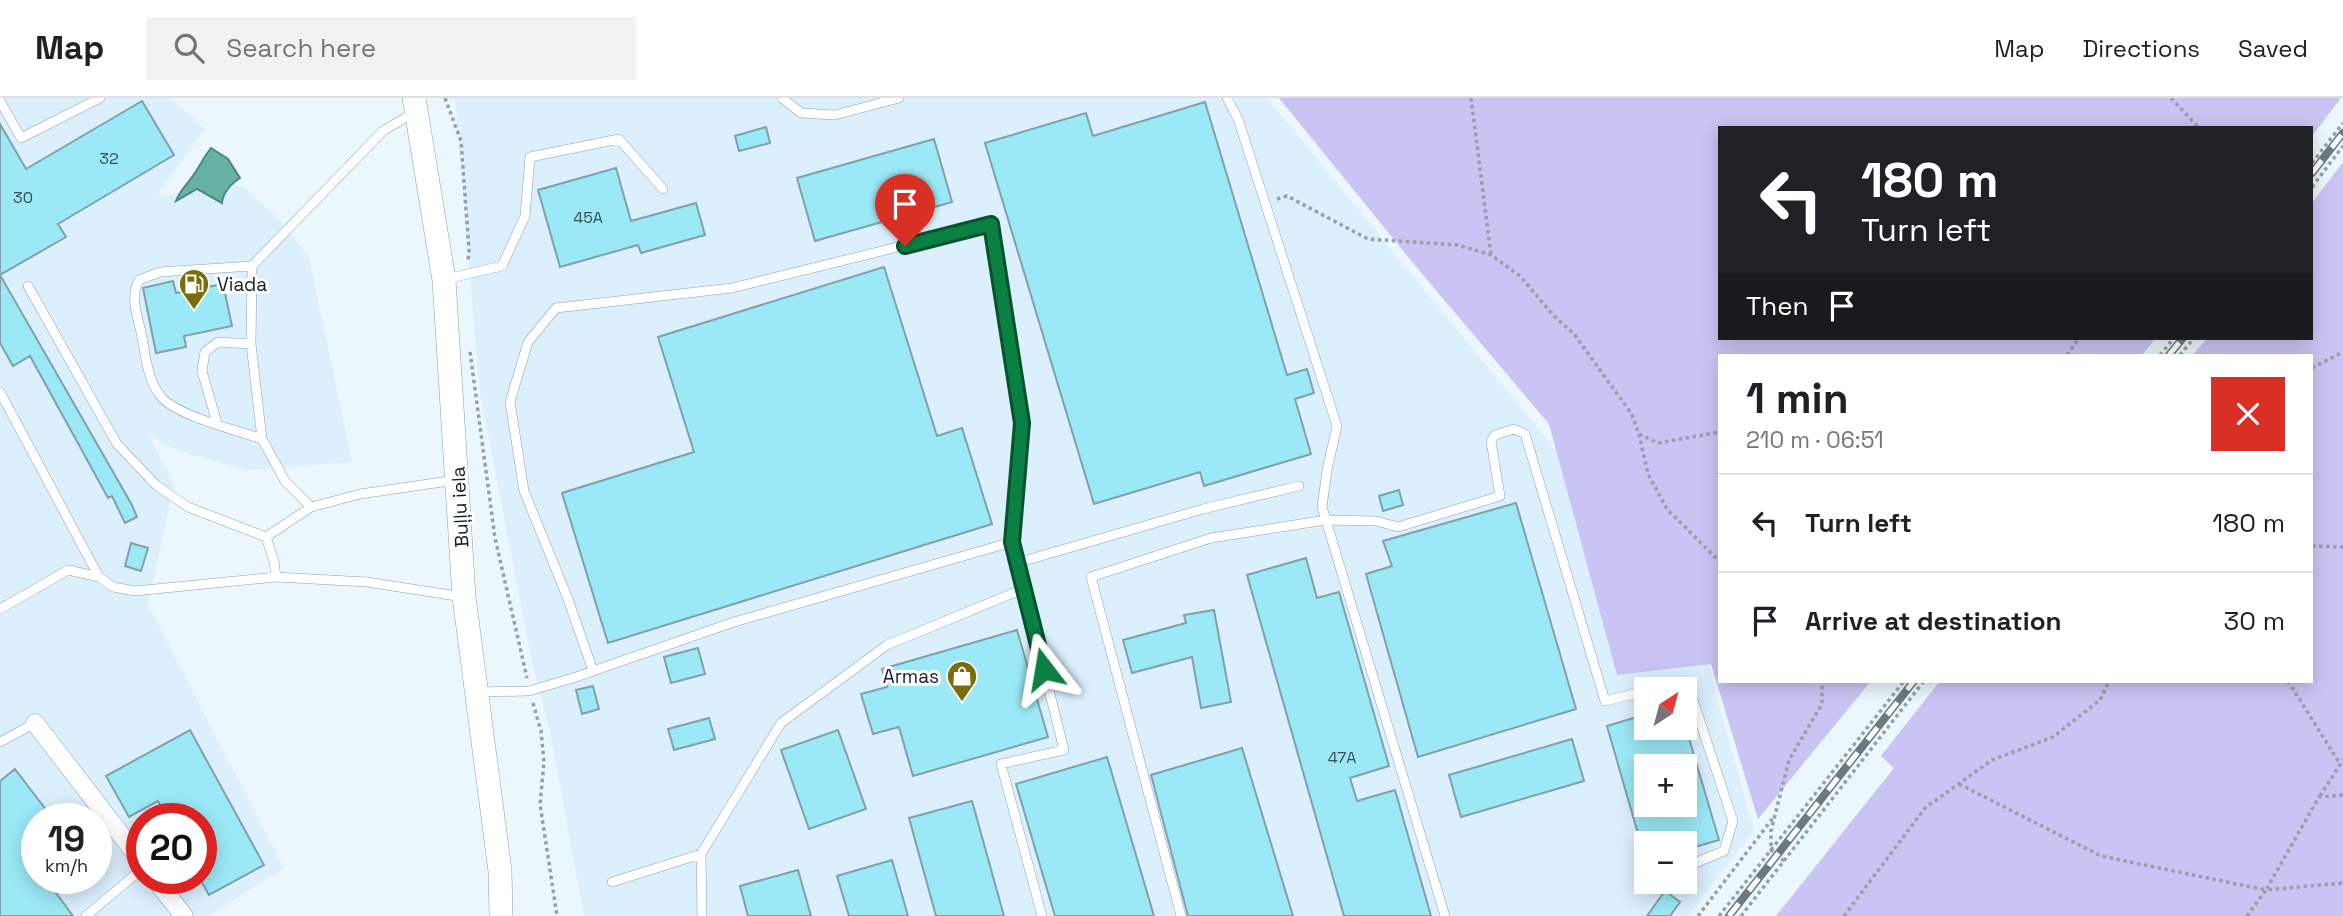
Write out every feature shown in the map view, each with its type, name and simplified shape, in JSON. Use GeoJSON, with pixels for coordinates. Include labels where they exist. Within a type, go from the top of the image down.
{"type":"FeatureCollection","features":[{"type":"Feature","properties":{"kind":"street","name":"Buļļu iela"},"geometry":{"type":"LineString","coordinates":[[416,104],[456,277],[464,597],[500,871],[501,916]]}},
{"type":"Feature","properties":{"kind":"street"},"geometry":{"type":"LineString","coordinates":[[35,723],[126,841]]}},
{"type":"Feature","properties":{"kind":"street"},"geometry":{"type":"LineString","coordinates":[[167,894],[184,916]]}},
{"type":"Feature","properties":{"kind":"lane"},"geometry":{"type":"LineString","coordinates":[[0,101],[21,138],[100,98]]}},
{"type":"Feature","properties":{"kind":"lane"},"geometry":{"type":"LineString","coordinates":[[782,98],[801,113],[835,115],[899,98]]}},
{"type":"Feature","properties":{"kind":"lane"},"geometry":{"type":"LineString","coordinates":[[1227,98],[1238,119],[1338,426],[1327,470],[1322,507],[1446,916]]}},
{"type":"Feature","properties":{"kind":"lane"},"geometry":{"type":"LineString","coordinates":[[262,439],[172,408],[160,396],[154,386],[146,357],[134,294],[139,279],[160,272],[251,266],[383,131],[416,104]]}},
{"type":"Feature","properties":{"kind":"lane"},"geometry":{"type":"LineString","coordinates":[[456,277],[502,266],[525,216],[530,157],[620,139],[663,189]]}},
{"type":"Feature","properties":{"kind":"lane"},"geometry":{"type":"LineString","coordinates":[[593,671],[568,599],[524,491],[510,402],[528,342],[556,308],[732,288],[991,224],[1022,423],[1012,542],[1064,750],[1001,764],[1042,916]]}},
{"type":"Feature","properties":{"kind":"lane"},"geometry":{"type":"LineString","coordinates":[[251,266],[251,344],[262,439],[285,481],[311,507]]}},
{"type":"Feature","properties":{"kind":"lane"},"geometry":{"type":"LineString","coordinates":[[28,286],[117,444],[156,485],[188,507],[266,537]]}},
{"type":"Feature","properties":{"kind":"lane"},"geometry":{"type":"LineString","coordinates":[[217,423],[202,371],[205,352],[218,342],[251,344]]}},
{"type":"Feature","properties":{"kind":"lane"},"geometry":{"type":"LineString","coordinates":[[0,392],[99,577]]}},
{"type":"Feature","properties":{"kind":"lane"},"geometry":{"type":"LineString","coordinates":[[1181,916],[1091,577],[1211,538],[1326,520],[1376,522],[1398,527],[1500,496],[1491,441],[1496,435],[1514,429],[1525,435],[1605,701],[1634,694]]}},
{"type":"Feature","properties":{"kind":"lane"},"geometry":{"type":"LineString","coordinates":[[266,537],[311,507],[360,494],[459,480]]}},
{"type":"Feature","properties":{"kind":"lane"},"geometry":{"type":"LineString","coordinates":[[1017,564],[1203,509],[1299,486]]}},
{"type":"Feature","properties":{"kind":"lane"},"geometry":{"type":"LineString","coordinates":[[266,537],[276,577]]}},
{"type":"Feature","properties":{"kind":"lane"},"geometry":{"type":"LineString","coordinates":[[476,692],[529,691],[734,622],[1012,542]]}},
{"type":"Feature","properties":{"kind":"lane"},"geometry":{"type":"LineString","coordinates":[[0,609],[68,570],[99,577],[113,587],[150,591],[276,577],[367,582],[464,597]]}},
{"type":"Feature","properties":{"kind":"lane"},"geometry":{"type":"LineString","coordinates":[[702,916],[701,854],[781,723],[887,645],[1023,589]]}},
{"type":"Feature","properties":{"kind":"lane"},"geometry":{"type":"LineString","coordinates":[[1697,862],[1724,851],[1733,821],[1698,715]]}},
{"type":"Feature","properties":{"kind":"lane"},"geometry":{"type":"LineString","coordinates":[[0,742],[35,723]]}},
{"type":"Feature","properties":{"kind":"lane"},"geometry":{"type":"LineString","coordinates":[[612,882],[701,854]]}},
{"type":"Feature","properties":{"kind":"lane"},"geometry":{"type":"LineString","coordinates":[[86,916],[126,882]]}},
{"type":"Feature","properties":{"kind":"path"},"geometry":{"type":"LineString","coordinates":[[445,98],[461,141],[469,250],[456,277]]}},
{"type":"Feature","properties":{"kind":"path"},"geometry":{"type":"LineString","coordinates":[[1471,98],[1491,256]]}},
{"type":"Feature","properties":{"kind":"path"},"geometry":{"type":"LineString","coordinates":[[2171,98],[2197,126]]}},
{"type":"Feature","properties":{"kind":"path"},"geometry":{"type":"LineString","coordinates":[[2313,162],[2343,123]]}},
{"type":"Feature","properties":{"kind":"path"},"geometry":{"type":"LineString","coordinates":[[2313,186],[2343,146]]}},
{"type":"Feature","properties":{"kind":"path"},"geometry":{"type":"LineString","coordinates":[[1265,204],[1287,195],[1368,239],[1458,245],[1491,256],[1520,276],[1554,316],[1574,334],[1631,413],[1648,474],[1667,509],[1718,560]]}},
{"type":"Feature","properties":{"kind":"path"},"geometry":{"type":"LineString","coordinates":[[2161,354],[2172,340]]}},
{"type":"Feature","properties":{"kind":"path"},"geometry":{"type":"LineString","coordinates":[[2181,354],[2192,340]]}},
{"type":"Feature","properties":{"kind":"path"},"geometry":{"type":"LineString","coordinates":[[470,352],[481,417],[495,538],[529,691],[541,732],[544,762],[540,804],[557,916]]}},
{"type":"Feature","properties":{"kind":"path"},"geometry":{"type":"LineString","coordinates":[[2313,367],[2343,352]]}},
{"type":"Feature","properties":{"kind":"path"},"geometry":{"type":"LineString","coordinates":[[1639,434],[1658,443],[1718,432]]}},
{"type":"Feature","properties":{"kind":"path"},"geometry":{"type":"LineString","coordinates":[[2313,546],[2343,547]]}},
{"type":"Feature","properties":{"kind":"path"},"geometry":{"type":"LineString","coordinates":[[1771,850],[1771,831],[1789,760],[1822,704],[1822,683]]}},
{"type":"Feature","properties":{"kind":"path"},"geometry":{"type":"LineString","coordinates":[[1719,916],[1902,683]]}},
{"type":"Feature","properties":{"kind":"path"},"geometry":{"type":"LineString","coordinates":[[1741,916],[1922,683]]}},
{"type":"Feature","properties":{"kind":"path"},"geometry":{"type":"LineString","coordinates":[[1844,916],[1925,808],[1992,760],[2053,737],[2100,700],[2108,683]]}},
{"type":"Feature","properties":{"kind":"path"},"geometry":{"type":"LineString","coordinates":[[2247,916],[2266,890],[2342,762],[2289,683]]}},
{"type":"Feature","properties":{"kind":"path"},"geometry":{"type":"LineString","coordinates":[[1959,784],[2101,856],[2266,890],[2343,883]]}},
{"type":"Feature","properties":{"kind":"path"},"geometry":{"type":"LineString","coordinates":[[2319,797],[2343,795]]}},
{"type":"Feature","properties":{"kind":"path"},"geometry":{"type":"LineString","coordinates":[[1698,916],[1774,817]]}},
{"type":"Feature","properties":{"kind":"path"},"geometry":{"type":"LineString","coordinates":[[1771,850],[1785,861]]}},
{"type":"Feature","properties":{"kind":"shaded area"},"geometry":{"type":"Polygon","coordinates":[[[0,98],[169,98],[205,129],[156,196],[242,186],[279,220],[309,257],[352,462],[247,470],[189,454],[162,443],[147,432],[174,483],[148,605],[284,868],[208,916],[0,916],[0,98]]]}},
{"type":"Feature","properties":{"kind":"shaded area"},"geometry":{"type":"Polygon","coordinates":[[[455,98],[1267,98],[1695,620],[1754,830],[1688,916],[584,916],[550,731],[532,662],[480,392],[455,98]]]}},
{"type":"Feature","properties":{"kind":"shaded area"},"geometry":{"type":"Polygon","coordinates":[[[1279,98],[2341,98],[2313,135],[2313,126],[1718,126],[1718,340],[2154,340],[2143,354],[1718,354],[1718,683],[1869,683],[1758,819],[1711,664],[1617,675],[1549,424],[1279,98]]]}},
{"type":"Feature","properties":{"kind":"shaded area"},"geometry":{"type":"Polygon","coordinates":[[[211,148],[228,159],[240,178],[228,189],[222,203],[197,189],[176,201],[181,191],[211,148]]]}},
{"type":"Feature","properties":{"kind":"shaded area"},"geometry":{"type":"Polygon","coordinates":[[[2343,162],[2343,916],[1776,916],[1894,768],[1881,756],[1938,683],[2313,683],[2313,354],[2194,354],[2205,340],[2313,340],[2313,202],[2343,162]]]}},
{"type":"Feature","properties":{"kind":"building"},"geometry":{"type":"Polygon","coordinates":[[[142,101],[174,155],[58,224],[66,237],[0,275],[0,124],[26,169],[142,101]]]}},
{"type":"Feature","properties":{"kind":"building"},"geometry":{"type":"Polygon","coordinates":[[[1205,102],[1287,375],[1307,369],[1314,393],[1295,399],[1311,454],[1204,486],[1200,472],[1094,504],[985,143],[1086,113],[1093,136],[1205,102]]]}},
{"type":"Feature","properties":{"kind":"building"},"geometry":{"type":"Polygon","coordinates":[[[766,127],[770,143],[739,151],[735,136],[766,127]]]}},
{"type":"Feature","properties":{"kind":"building"},"geometry":{"type":"Polygon","coordinates":[[[934,139],[952,202],[815,241],[797,178],[934,139]]]}},
{"type":"Feature","properties":{"kind":"building"},"geometry":{"type":"Polygon","coordinates":[[[616,168],[631,221],[696,203],[705,235],[641,253],[638,245],[560,267],[538,190],[616,168]]]}},
{"type":"Feature","properties":{"kind":"building"},"geometry":{"type":"Polygon","coordinates":[[[884,267],[937,436],[962,428],[992,524],[608,643],[562,493],[694,452],[658,337],[884,267]]]}},
{"type":"Feature","properties":{"kind":"building"},"geometry":{"type":"Polygon","coordinates":[[[0,275],[137,517],[125,523],[112,496],[108,498],[30,356],[13,366],[0,343],[0,275]]]}},
{"type":"Feature","properties":{"kind":"building"},"geometry":{"type":"Polygon","coordinates":[[[173,281],[176,293],[223,284],[232,326],[184,336],[186,347],[156,353],[143,288],[173,281]]]}},
{"type":"Feature","properties":{"kind":"building"},"geometry":{"type":"Polygon","coordinates":[[[1399,490],[1403,505],[1383,511],[1379,496],[1399,490]]]}},
{"type":"Feature","properties":{"kind":"building"},"geometry":{"type":"Polygon","coordinates":[[[1516,503],[1576,709],[1418,757],[1366,574],[1392,566],[1383,541],[1516,503]]]}},
{"type":"Feature","properties":{"kind":"building"},"geometry":{"type":"Polygon","coordinates":[[[131,543],[148,548],[141,571],[125,566],[131,543]]]}},
{"type":"Feature","properties":{"kind":"building"},"geometry":{"type":"Polygon","coordinates":[[[1306,558],[1317,598],[1339,592],[1389,766],[1350,778],[1357,801],[1395,790],[1431,916],[1344,916],[1247,575],[1306,558]]]}},
{"type":"Feature","properties":{"kind":"building"},"geometry":{"type":"Polygon","coordinates":[[[1214,610],[1231,702],[1201,708],[1192,657],[1132,673],[1123,640],[1186,623],[1184,615],[1214,610]]]}},
{"type":"Feature","properties":{"kind":"building"},"geometry":{"type":"Polygon","coordinates":[[[1017,630],[1048,737],[913,776],[899,727],[873,734],[861,694],[887,687],[882,669],[1017,630]]]}},
{"type":"Feature","properties":{"kind":"building"},"geometry":{"type":"Polygon","coordinates":[[[698,648],[705,674],[671,683],[664,657],[698,648]]]}},
{"type":"Feature","properties":{"kind":"building"},"geometry":{"type":"Polygon","coordinates":[[[593,686],[599,709],[582,714],[576,690],[593,686]]]}},
{"type":"Feature","properties":{"kind":"building"},"geometry":{"type":"Polygon","coordinates":[[[709,718],[715,739],[674,750],[668,729],[709,718]]]}},
{"type":"Feature","properties":{"kind":"building"},"geometry":{"type":"Polygon","coordinates":[[[1634,718],[1634,740],[1690,740],[1694,754],[1634,754],[1634,817],[1697,817],[1697,765],[1719,840],[1697,846],[1697,831],[1637,831],[1607,726],[1634,718]]]}},
{"type":"Feature","properties":{"kind":"building"},"geometry":{"type":"Polygon","coordinates":[[[190,730],[264,865],[217,891],[217,803],[126,803],[126,812],[106,776],[190,730]]]}},
{"type":"Feature","properties":{"kind":"building"},"geometry":{"type":"Polygon","coordinates":[[[838,730],[866,809],[809,829],[781,750],[838,730]]]}},
{"type":"Feature","properties":{"kind":"building"},"geometry":{"type":"Polygon","coordinates":[[[1572,739],[1584,781],[1461,817],[1449,775],[1572,739]]]}},
{"type":"Feature","properties":{"kind":"building"},"geometry":{"type":"Polygon","coordinates":[[[1242,748],[1293,916],[1188,916],[1151,775],[1242,748]]]}},
{"type":"Feature","properties":{"kind":"building"},"geometry":{"type":"Polygon","coordinates":[[[1107,757],[1154,916],[1055,916],[1016,784],[1107,757]]]}},
{"type":"Feature","properties":{"kind":"building"},"geometry":{"type":"Polygon","coordinates":[[[15,769],[41,803],[21,803],[21,894],[57,894],[73,916],[0,916],[0,781],[15,769]]]}},
{"type":"Feature","properties":{"kind":"building"},"geometry":{"type":"Polygon","coordinates":[[[972,801],[1004,916],[936,916],[909,818],[972,801]]]}},
{"type":"Feature","properties":{"kind":"building"},"geometry":{"type":"Polygon","coordinates":[[[892,860],[908,916],[849,916],[837,876],[892,860]]]}},
{"type":"Feature","properties":{"kind":"building"},"geometry":{"type":"Polygon","coordinates":[[[798,870],[811,916],[748,916],[740,886],[798,870]]]}},
{"type":"Feature","properties":{"kind":"building"},"geometry":{"type":"Polygon","coordinates":[[[1663,894],[1669,894],[1680,902],[1670,916],[1647,916],[1663,894]]]}},
{"type":"Feature","properties":{"kind":"railway"},"geometry":{"type":"LineString","coordinates":[[2313,172],[2343,133]]}},
{"type":"Feature","properties":{"kind":"railway"},"geometry":{"type":"LineString","coordinates":[[2170,354],[2181,340]]}},
{"type":"Feature","properties":{"kind":"railway"},"geometry":{"type":"LineString","coordinates":[[1729,916],[1912,683]]}},
{"type":"Feature","properties":{"kind":"place","name":"Viada"},"geometry":{"type":"Point","coordinates":[194,311]}},
{"type":"Feature","properties":{"kind":"place","name":"Armas"},"geometry":{"type":"Point","coordinates":[962,703]}},
{"type":"Feature","properties":{"kind":"route"},"geometry":{"type":"LineString","coordinates":[[905,246],[991,224],[1022,423],[1012,542],[1044,669]]}}]}
